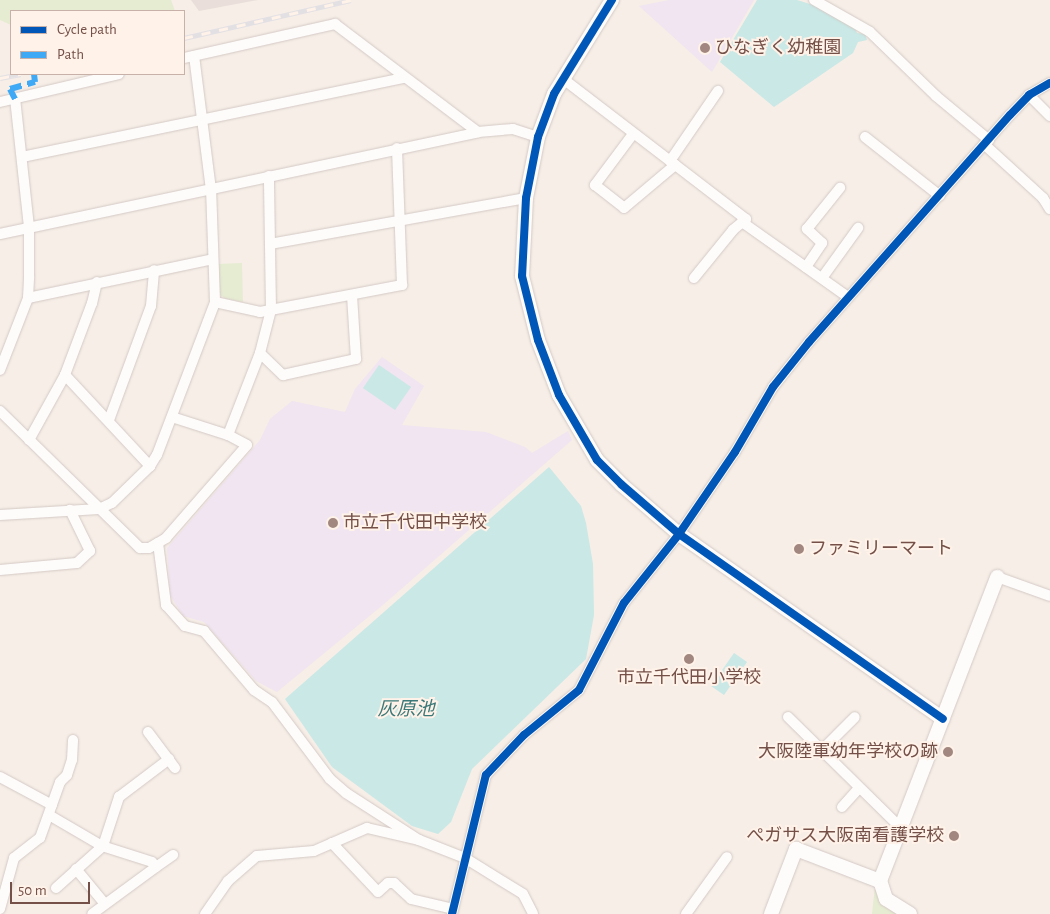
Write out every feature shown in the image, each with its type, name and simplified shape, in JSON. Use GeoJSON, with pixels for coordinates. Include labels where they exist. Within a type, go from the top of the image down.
{"type":"FeatureCollection","features":[{"type":"Feature","properties":{"kind":"street"},"geometry":{"type":"LineString","coordinates":[[612,0],[562,78],[538,137],[526,198],[522,276],[538,340],[559,395],[598,460],[679,534],[943,719]]}},
{"type":"Feature","properties":{"kind":"street"},"geometry":{"type":"LineString","coordinates":[[814,0],[870,32],[987,143],[1041,197],[1050,210]]}},
{"type":"Feature","properties":{"kind":"street"},"geometry":{"type":"LineString","coordinates":[[0,515],[99,509],[112,503],[150,466],[172,417],[215,302],[211,190],[203,121],[189,57],[335,24],[404,78],[478,132]]}},
{"type":"Feature","properties":{"kind":"street"},"geometry":{"type":"LineString","coordinates":[[0,102],[115,75]]}},
{"type":"Feature","properties":{"kind":"street"},"geometry":{"type":"LineString","coordinates":[[22,157],[404,78]]}},
{"type":"Feature","properties":{"kind":"street"},"geometry":{"type":"LineString","coordinates":[[562,78],[746,219],[694,278]]}},
{"type":"Feature","properties":{"kind":"street"},"geometry":{"type":"LineString","coordinates":[[332,843],[378,892],[388,883],[394,883],[411,899],[452,911],[486,775],[524,735],[579,690],[624,603],[679,534],[735,452],[773,387],[848,297],[1029,95],[1050,83]]}},
{"type":"Feature","properties":{"kind":"street"},"geometry":{"type":"LineString","coordinates":[[633,134],[595,185],[624,208],[672,163],[718,91]]}},
{"type":"Feature","properties":{"kind":"street"},"geometry":{"type":"LineString","coordinates":[[1029,95],[1050,116]]}},
{"type":"Feature","properties":{"kind":"street"},"geometry":{"type":"LineString","coordinates":[[0,370],[28,298],[29,227],[15,99]]}},
{"type":"Feature","properties":{"kind":"street"},"geometry":{"type":"LineString","coordinates":[[0,234],[478,132],[513,129],[538,137]]}},
{"type":"Feature","properties":{"kind":"street"},"geometry":{"type":"LineString","coordinates":[[865,137],[940,196]]}},
{"type":"Feature","properties":{"kind":"street"},"geometry":{"type":"LineString","coordinates":[[215,302],[260,312],[402,285],[397,148]]}},
{"type":"Feature","properties":{"kind":"street"},"geometry":{"type":"LineString","coordinates":[[228,435],[260,353],[271,310],[269,176]]}},
{"type":"Feature","properties":{"kind":"street"},"geometry":{"type":"LineString","coordinates":[[806,268],[822,244],[807,229],[840,188]]}},
{"type":"Feature","properties":{"kind":"street"},"geometry":{"type":"LineString","coordinates":[[270,244],[400,219],[526,198]]}},
{"type":"Feature","properties":{"kind":"street"},"geometry":{"type":"LineString","coordinates":[[742,222],[848,297]]}},
{"type":"Feature","properties":{"kind":"street"},"geometry":{"type":"LineString","coordinates":[[822,278],[858,228]]}},
{"type":"Feature","properties":{"kind":"street"},"geometry":{"type":"LineString","coordinates":[[28,298],[96,282],[213,259]]}},
{"type":"Feature","properties":{"kind":"street"},"geometry":{"type":"LineString","coordinates":[[109,420],[150,306],[154,270]]}},
{"type":"Feature","properties":{"kind":"street"},"geometry":{"type":"LineString","coordinates":[[29,440],[46,415],[65,375],[92,303],[96,282]]}},
{"type":"Feature","properties":{"kind":"street"},"geometry":{"type":"LineString","coordinates":[[260,353],[283,375],[356,359],[352,295]]}},
{"type":"Feature","properties":{"kind":"street"},"geometry":{"type":"LineString","coordinates":[[65,375],[150,466]]}},
{"type":"Feature","properties":{"kind":"street"},"geometry":{"type":"LineString","coordinates":[[0,411],[140,548],[149,548],[166,538],[247,445],[228,435],[172,417]]}},
{"type":"Feature","properties":{"kind":"street"},"geometry":{"type":"LineString","coordinates":[[0,570],[77,563],[90,551],[70,510]]}},
{"type":"Feature","properties":{"kind":"street"},"geometry":{"type":"LineString","coordinates":[[158,542],[166,605],[185,626],[204,631],[254,690],[272,702],[330,779],[346,793],[419,840]]}},
{"type":"Feature","properties":{"kind":"street"},"geometry":{"type":"LineString","coordinates":[[910,914],[886,899],[880,882],[997,577],[1050,596]]}},
{"type":"Feature","properties":{"kind":"street"},"geometry":{"type":"LineString","coordinates":[[788,717],[820,752],[900,828]]}},
{"type":"Feature","properties":{"kind":"street"},"geometry":{"type":"LineString","coordinates":[[820,752],[854,717]]}},
{"type":"Feature","properties":{"kind":"street"},"geometry":{"type":"LineString","coordinates":[[148,732],[175,768]]}},
{"type":"Feature","properties":{"kind":"street"},"geometry":{"type":"LineString","coordinates":[[0,910],[14,858],[40,838],[72,760],[73,740]]}},
{"type":"Feature","properties":{"kind":"street"},"geometry":{"type":"LineString","coordinates":[[56,888],[102,846],[119,796],[169,759]]}},
{"type":"Feature","properties":{"kind":"street"},"geometry":{"type":"LineString","coordinates":[[0,777],[102,846],[152,862],[156,867]]}},
{"type":"Feature","properties":{"kind":"street"},"geometry":{"type":"LineString","coordinates":[[842,808],[858,789]]}},
{"type":"Feature","properties":{"kind":"street"},"geometry":{"type":"LineString","coordinates":[[205,914],[228,881],[257,856],[272,853],[297,854],[332,843],[367,828],[419,840],[465,858],[524,894],[533,914]]}},
{"type":"Feature","properties":{"kind":"street"},"geometry":{"type":"LineString","coordinates":[[771,914],[796,849],[880,882]]}},
{"type":"Feature","properties":{"kind":"street"},"geometry":{"type":"LineString","coordinates":[[92,914],[173,855]]}},
{"type":"Feature","properties":{"kind":"street"},"geometry":{"type":"LineString","coordinates":[[686,914],[727,857]]}},
{"type":"Feature","properties":{"kind":"street"},"geometry":{"type":"LineString","coordinates":[[76,869],[105,904]]}},
{"type":"Feature","properties":{"kind":"shaded area"},"geometry":{"type":"Polygon","coordinates":[[[191,0],[258,0],[199,11],[191,0]]]}},
{"type":"Feature","properties":{"kind":"shaded area","name":"ひなぎく幼稚園"},"geometry":{"type":"Polygon","coordinates":[[[669,0],[754,0],[712,72],[639,6],[669,0]]]}},
{"type":"Feature","properties":{"kind":"shaded area","name":"市立千代田中学校"},"geometry":{"type":"Polygon","coordinates":[[[382,357],[424,386],[402,425],[486,432],[525,447],[532,453],[568,431],[572,440],[384,604],[277,692],[256,681],[204,622],[183,616],[170,595],[167,548],[260,440],[270,419],[292,401],[345,412],[355,389],[382,357]]]}},
{"type":"Feature","properties":{"kind":"green space"},"geometry":{"type":"Polygon","coordinates":[[[0,0],[171,0],[175,10],[10,10],[10,25],[0,20],[0,0]]]}},
{"type":"Feature","properties":{"kind":"green space"},"geometry":{"type":"Polygon","coordinates":[[[242,263],[243,302],[226,299],[219,294],[218,264],[242,263]]]}},
{"type":"Feature","properties":{"kind":"green space"},"geometry":{"type":"Polygon","coordinates":[[[875,886],[884,906],[899,914],[872,914],[875,886]]]}},
{"type":"Feature","properties":{"kind":"water"},"geometry":{"type":"Polygon","coordinates":[[[757,0],[797,0],[813,5],[855,28],[857,33],[865,34],[867,40],[858,42],[853,53],[774,107],[720,62],[757,0]]]}},
{"type":"Feature","properties":{"kind":"water"},"geometry":{"type":"Polygon","coordinates":[[[379,365],[411,387],[395,410],[363,388],[379,365]]]}},
{"type":"Feature","properties":{"kind":"water","name":"灰原池"},"geometry":{"type":"Polygon","coordinates":[[[549,467],[581,506],[586,523],[593,564],[594,615],[586,659],[472,769],[451,822],[438,834],[412,826],[332,767],[285,699],[549,467]]]}},
{"type":"Feature","properties":{"kind":"water"},"geometry":{"type":"Polygon","coordinates":[[[734,653],[747,662],[724,695],[711,686],[734,653]]]}},
{"type":"Feature","properties":{"kind":"railway"},"geometry":{"type":"LineString","coordinates":[[185,38],[351,0]]}},
{"type":"Feature","properties":{"kind":"railway"},"geometry":{"type":"LineString","coordinates":[[0,78],[16,75]]}},
{"type":"Feature","properties":{"kind":"marked path"},"geometry":{"type":"LineString","coordinates":[[15,99],[10,89],[35,82],[34,75]]}},
{"type":"Feature","properties":{"kind":"cycle path"},"geometry":{"type":"LineString","coordinates":[[612,0],[554,94],[538,137],[526,198],[522,276],[538,340],[559,395],[597,460],[622,485],[679,534],[943,719]]}},
{"type":"Feature","properties":{"kind":"cycle path"},"geometry":{"type":"LineString","coordinates":[[452,914],[486,775],[524,735],[579,690],[624,603],[679,534],[735,452],[773,387],[809,342],[1010,115],[1029,95],[1050,83]]}},
{"type":"Feature","properties":{"kind":"place","name":"ひなぎく幼稚園"},"geometry":{"type":"Point","coordinates":[705,48]}},
{"type":"Feature","properties":{"kind":"place","name":"市立千代田中学校"},"geometry":{"type":"Point","coordinates":[333,523]}},
{"type":"Feature","properties":{"kind":"place","name":"ファミリーマート"},"geometry":{"type":"Point","coordinates":[799,549]}},
{"type":"Feature","properties":{"kind":"place","name":"市立千代田小学校"},"geometry":{"type":"Point","coordinates":[689,659]}},
{"type":"Feature","properties":{"kind":"place","name":"大阪陸軍幼年学校の跡"},"geometry":{"type":"Point","coordinates":[948,752]}},
{"type":"Feature","properties":{"kind":"place","name":"ぺガサス大阪南看護学校"},"geometry":{"type":"Point","coordinates":[954,836]}}]}
